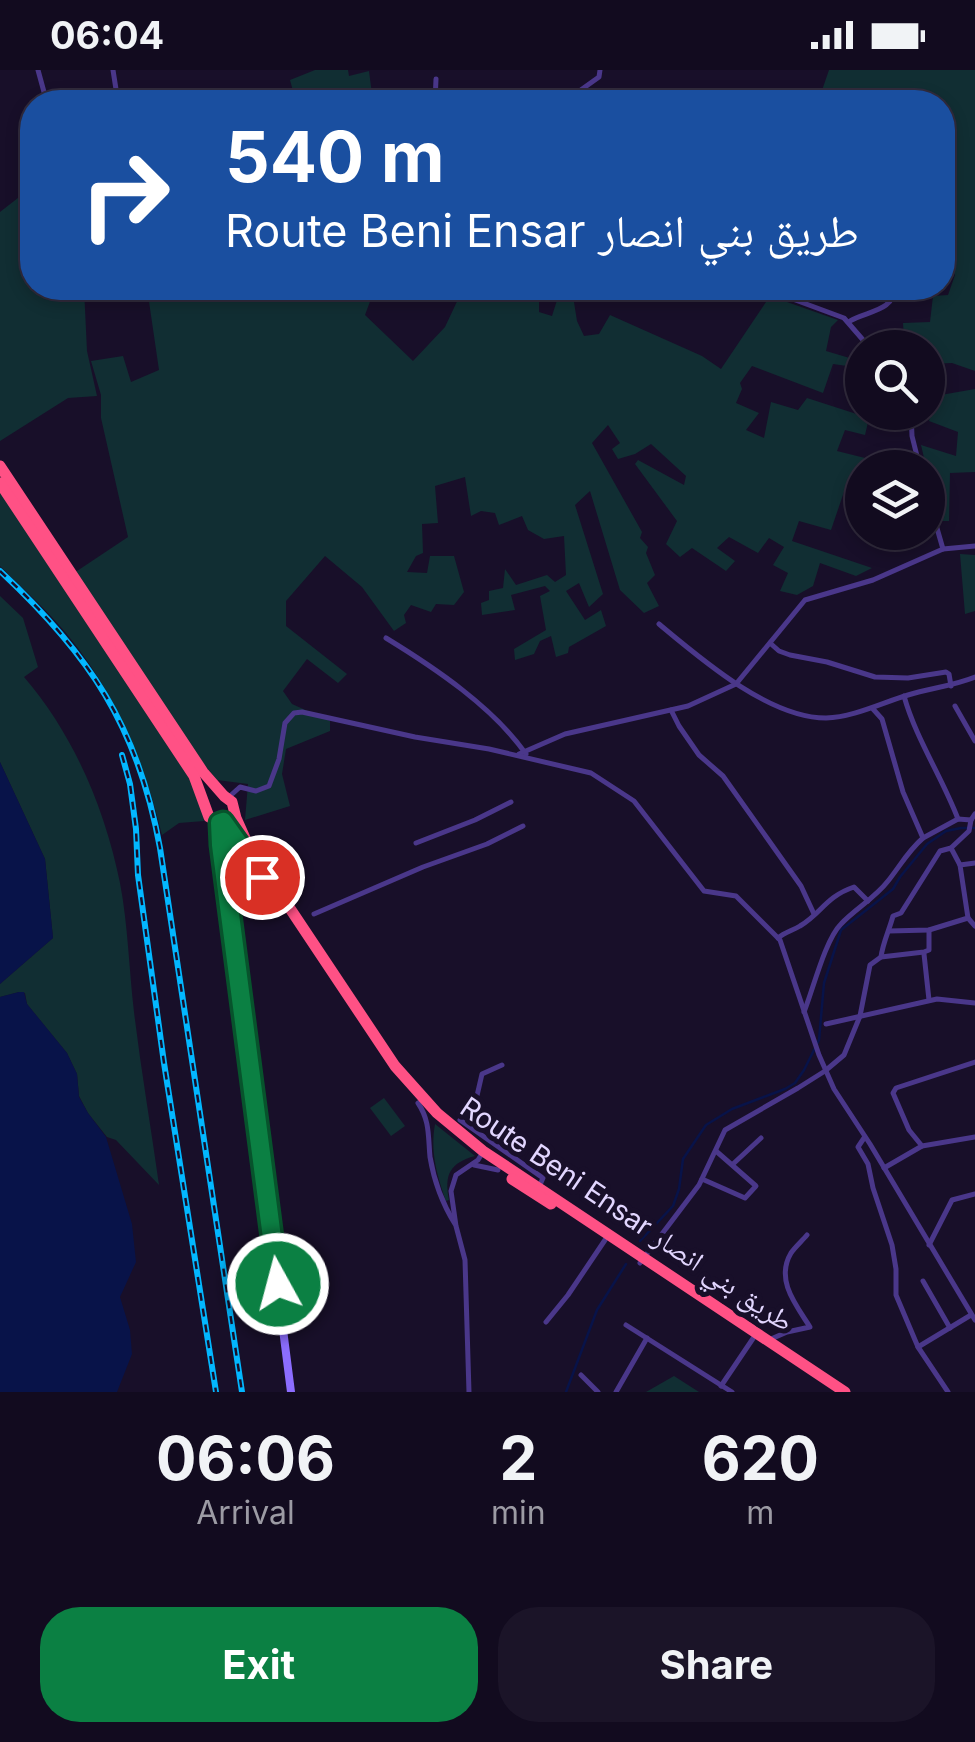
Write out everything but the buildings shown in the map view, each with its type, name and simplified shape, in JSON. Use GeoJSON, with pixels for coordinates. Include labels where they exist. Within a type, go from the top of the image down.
{"type":"FeatureCollection","features":[{"type":"Feature","properties":{"kind":"highway","name":"Route Beni Ensar طريق بني انصار"},"geometry":{"type":"LineString","coordinates":[[0,466],[202,772],[229,801],[249,846],[382,1050],[433,1120]]}},
{"type":"Feature","properties":{"kind":"highway"},"geometry":{"type":"LineString","coordinates":[[0,483],[194,776],[207,809],[210,816],[220,822],[232,817],[229,801],[214,798],[207,809]]}},
{"type":"Feature","properties":{"kind":"highway","name":"Route Beni Ensar طريق بني انصار"},"geometry":{"type":"LineString","coordinates":[[220,822],[245,851],[386,1064],[433,1120],[845,1392]]}},
{"type":"Feature","properties":{"kind":"highway","name":"Route Beni Ensar طريق بني انصار"},"geometry":{"type":"LineString","coordinates":[[477,1150],[498,1170],[604,1240],[642,1260]]}},
{"type":"Feature","properties":{"kind":"highway","name":"Route Beni Ensar طريق بني انصار"},"geometry":{"type":"LineString","coordinates":[[759,1337],[833,1392]]}},
{"type":"Feature","properties":{"kind":"street"},"geometry":{"type":"LineString","coordinates":[[581,90],[599,77],[600,70]]}},
{"type":"Feature","properties":{"kind":"street"},"geometry":{"type":"LineString","coordinates":[[436,79],[436,90]]}},
{"type":"Feature","properties":{"kind":"street"},"geometry":{"type":"LineString","coordinates":[[795,300],[844,318],[855,330]]}},
{"type":"Feature","properties":{"kind":"street"},"geometry":{"type":"LineString","coordinates":[[848,322],[892,300]]}},
{"type":"Feature","properties":{"kind":"street"},"geometry":{"type":"LineString","coordinates":[[945,548],[975,546]]}},
{"type":"Feature","properties":{"kind":"street"},"geometry":{"type":"LineString","coordinates":[[526,755],[566,734],[688,706],[736,684],[806,600],[874,580],[939,550]]}},
{"type":"Feature","properties":{"kind":"street"},"geometry":{"type":"LineString","coordinates":[[660,624],[736,684],[768,702],[802,714],[826,718],[873,708],[975,677]]}},
{"type":"Feature","properties":{"kind":"street"},"geometry":{"type":"LineString","coordinates":[[386,638],[486,710],[526,755]]}},
{"type":"Feature","properties":{"kind":"street"},"geometry":{"type":"LineString","coordinates":[[770,643],[790,656],[827,662],[875,677],[908,678],[946,672],[951,686]]}},
{"type":"Feature","properties":{"kind":"street"},"geometry":{"type":"LineString","coordinates":[[904,696],[912,724],[958,819]]}},
{"type":"Feature","properties":{"kind":"street"},"geometry":{"type":"LineString","coordinates":[[956,706],[975,741]]}},
{"type":"Feature","properties":{"kind":"street"},"geometry":{"type":"LineString","coordinates":[[873,708],[882,719],[903,792],[923,838]]}},
{"type":"Feature","properties":{"kind":"street"},"geometry":{"type":"LineString","coordinates":[[671,710],[690,744],[723,776],[767,838],[814,914]]}},
{"type":"Feature","properties":{"kind":"street"},"geometry":{"type":"LineString","coordinates":[[229,801],[238,788],[259,790],[269,786],[279,759],[284,727],[298,712],[414,737],[526,755],[591,773],[634,801],[704,891],[736,896],[778,938],[819,1055],[842,1104],[973,1317],[918,1347]]}},
{"type":"Feature","properties":{"kind":"street"},"geometry":{"type":"LineString","coordinates":[[416,842],[511,802]]}},
{"type":"Feature","properties":{"kind":"street"},"geometry":{"type":"LineString","coordinates":[[804,1012],[837,927],[887,882],[908,851],[923,838],[958,819],[971,822],[952,848],[940,851],[901,914],[893,916],[881,957]]}},
{"type":"Feature","properties":{"kind":"street"},"geometry":{"type":"LineString","coordinates":[[220,822],[291,1392]]}},
{"type":"Feature","properties":{"kind":"street"},"geometry":{"type":"LineString","coordinates":[[314,914],[523,826]]}},
{"type":"Feature","properties":{"kind":"street"},"geometry":{"type":"LineString","coordinates":[[952,848],[960,865],[968,918],[975,926]]}},
{"type":"Feature","properties":{"kind":"street"},"geometry":{"type":"LineString","coordinates":[[960,865],[975,863]]}},
{"type":"Feature","properties":{"kind":"street"},"geometry":{"type":"LineString","coordinates":[[778,938],[803,924],[829,899],[854,887],[868,901]]}},
{"type":"Feature","properties":{"kind":"street"},"geometry":{"type":"LineString","coordinates":[[889,931],[929,930],[968,918]]}},
{"type":"Feature","properties":{"kind":"street"},"geometry":{"type":"LineString","coordinates":[[642,1260],[702,1179],[725,1130],[825,1070],[844,1054],[860,1016],[870,965],[881,957],[929,950],[929,930]]}},
{"type":"Feature","properties":{"kind":"street"},"geometry":{"type":"LineString","coordinates":[[924,952],[929,1000]]}},
{"type":"Feature","properties":{"kind":"street"},"geometry":{"type":"LineString","coordinates":[[826,1024],[936,999],[975,1003]]}},
{"type":"Feature","properties":{"kind":"street"},"geometry":{"type":"LineString","coordinates":[[922,1146],[910,1130],[894,1092],[896,1088],[975,1062]]}},
{"type":"Feature","properties":{"kind":"street"},"geometry":{"type":"LineString","coordinates":[[469,1392],[466,1272],[452,1185],[477,1150],[460,1117],[476,1100],[482,1074],[502,1065]]}},
{"type":"Feature","properties":{"kind":"street"},"geometry":{"type":"LineString","coordinates":[[433,1120],[430,1151],[437,1185],[456,1226]]}},
{"type":"Feature","properties":{"kind":"street"},"geometry":{"type":"LineString","coordinates":[[865,1137],[858,1147],[868,1164],[892,1245],[896,1296],[918,1347],[948,1392]]}},
{"type":"Feature","properties":{"kind":"street"},"geometry":{"type":"LineString","coordinates":[[884,1168],[922,1146],[975,1137]]}},
{"type":"Feature","properties":{"kind":"street"},"geometry":{"type":"LineString","coordinates":[[733,1164],[760,1138]]}},
{"type":"Feature","properties":{"kind":"street"},"geometry":{"type":"LineString","coordinates":[[702,1179],[746,1198],[756,1186],[716,1151]]}},
{"type":"Feature","properties":{"kind":"street"},"geometry":{"type":"LineString","coordinates":[[929,1245],[952,1200],[975,1194]]}},
{"type":"Feature","properties":{"kind":"street"},"geometry":{"type":"LineString","coordinates":[[722,1386],[759,1337],[810,1326],[786,1288],[785,1278],[790,1255],[807,1235]]}},
{"type":"Feature","properties":{"kind":"street"},"geometry":{"type":"LineString","coordinates":[[546,1322],[604,1240]]}},
{"type":"Feature","properties":{"kind":"street"},"geometry":{"type":"LineString","coordinates":[[923,1281],[950,1328]]}},
{"type":"Feature","properties":{"kind":"street"},"geometry":{"type":"LineString","coordinates":[[626,1324],[732,1392]]}},
{"type":"Feature","properties":{"kind":"street"},"geometry":{"type":"LineString","coordinates":[[616,1392],[647,1338]]}},
{"type":"Feature","properties":{"kind":"street"},"geometry":{"type":"LineString","coordinates":[[581,1374],[598,1392]]}},
{"type":"Feature","properties":{"kind":"green space"},"geometry":{"type":"Polygon","coordinates":[[[315,70],[348,70],[349,76],[369,71],[371,90],[293,90],[290,80],[315,70]]]}},
{"type":"Feature","properties":{"kind":"green space"},"geometry":{"type":"Polygon","coordinates":[[[829,70],[975,70],[975,371],[945,363],[945,330],[903,330],[903,323],[930,322],[933,300],[955,300],[955,90],[822,90],[829,70]]]}},
{"type":"Feature","properties":{"kind":"green space"},"geometry":{"type":"Polygon","coordinates":[[[20,196],[20,300],[85,300],[87,351],[97,396],[68,398],[0,441],[0,212],[20,196]]]}},
{"type":"Feature","properties":{"kind":"green space"},"geometry":{"type":"Polygon","coordinates":[[[149,300],[371,300],[365,315],[413,361],[445,327],[458,300],[539,300],[539,312],[552,316],[557,300],[574,300],[584,336],[599,334],[610,315],[702,356],[721,369],[767,300],[781,300],[838,320],[831,327],[826,351],[845,357],[845,366],[833,364],[823,393],[752,366],[740,383],[742,389],[736,403],[759,413],[746,430],[764,438],[771,402],[798,410],[807,398],[845,410],[845,430],[837,451],[845,453],[845,489],[831,530],[799,521],[792,541],[872,568],[856,576],[820,563],[813,586],[797,595],[780,591],[788,573],[773,565],[784,547],[769,538],[758,553],[729,537],[717,548],[735,561],[726,571],[692,548],[680,557],[666,544],[677,521],[635,464],[638,460],[684,485],[686,476],[651,444],[618,459],[612,449],[620,443],[608,425],[592,443],[642,532],[640,538],[648,547],[646,553],[655,575],[647,583],[659,606],[644,613],[620,590],[590,491],[575,505],[603,594],[589,607],[579,583],[566,591],[585,620],[601,610],[606,626],[569,647],[568,653],[556,657],[551,636],[540,641],[534,654],[515,660],[514,649],[546,630],[540,596],[550,591],[545,586],[511,595],[515,610],[482,615],[481,603],[489,600],[489,591],[503,588],[505,569],[516,585],[547,575],[555,582],[566,575],[564,536],[544,539],[528,530],[522,516],[499,525],[495,513],[481,511],[471,516],[465,477],[435,486],[438,523],[422,524],[423,553],[416,556],[407,572],[427,573],[430,556],[454,556],[464,592],[454,605],[436,604],[431,612],[411,605],[404,615],[406,623],[394,631],[362,587],[325,556],[286,601],[286,626],[347,674],[338,683],[307,659],[283,691],[292,704],[330,721],[330,731],[286,749],[282,774],[290,806],[245,820],[248,784],[217,780],[190,747],[74,573],[128,537],[91,361],[123,356],[131,382],[159,370],[149,300]]]}},
{"type":"Feature","properties":{"kind":"green space"},"geometry":{"type":"Polygon","coordinates":[[[975,389],[975,472],[950,473],[949,521],[945,521],[945,453],[956,456],[958,432],[945,427],[945,394],[975,389]]]}},
{"type":"Feature","properties":{"kind":"green space"},"geometry":{"type":"Polygon","coordinates":[[[0,488],[181,759],[200,800],[204,821],[179,823],[162,835],[137,754],[99,679],[58,624],[0,566],[0,488]]]}},
{"type":"Feature","properties":{"kind":"green space"},"geometry":{"type":"Polygon","coordinates":[[[960,554],[975,555],[975,611],[965,614],[960,554]]]}},
{"type":"Feature","properties":{"kind":"green space"},"geometry":{"type":"Polygon","coordinates":[[[0,596],[23,618],[38,667],[24,677],[72,748],[114,855],[159,1185],[116,1140],[107,1137],[88,1113],[67,1053],[27,1004],[25,993],[0,997],[0,984],[53,938],[45,859],[0,762],[0,596]]]}},
{"type":"Feature","properties":{"kind":"green space"},"geometry":{"type":"Polygon","coordinates":[[[384,1098],[405,1126],[391,1136],[370,1108],[384,1098]]]}},
{"type":"Feature","properties":{"kind":"green space"},"geometry":{"type":"Polygon","coordinates":[[[435,1124],[475,1156],[454,1166],[448,1176],[446,1201],[435,1163],[435,1124]]]}},
{"type":"Feature","properties":{"kind":"green space"},"geometry":{"type":"Polygon","coordinates":[[[674,1376],[699,1392],[646,1392],[674,1376]]]}},
{"type":"Feature","properties":{"kind":"shaded area"},"geometry":{"type":"Polygon","coordinates":[[[0,762],[45,859],[53,938],[0,984],[0,762]]]}},
{"type":"Feature","properties":{"kind":"shaded area"},"geometry":{"type":"Polygon","coordinates":[[[24,992],[27,1004],[67,1053],[77,1074],[79,1097],[106,1137],[132,1224],[136,1262],[120,1297],[132,1354],[117,1392],[0,1392],[0,997],[24,992]]]}},
{"type":"Feature","properties":{"kind":"waterway"},"geometry":{"type":"LineString","coordinates":[[640,1241],[673,1206],[683,1159],[706,1125],[732,1109],[785,1089],[804,1070],[819,1040],[824,983],[841,930],[893,889],[927,844],[946,831],[975,828]]}},
{"type":"Feature","properties":{"kind":"waterway"},"geometry":{"type":"LineString","coordinates":[[566,1392],[597,1310],[626,1264]]}},
{"type":"Feature","properties":{"kind":"railway"},"geometry":{"type":"LineString","coordinates":[[0,571],[59,632],[105,695],[138,765],[150,804],[160,848],[242,1392]]}},
{"type":"Feature","properties":{"kind":"railway"},"geometry":{"type":"LineString","coordinates":[[122,755],[130,784],[138,875],[164,1063],[216,1392]]}},
{"type":"Feature","properties":{"kind":"route"},"geometry":{"type":"LineString","coordinates":[[262,877],[220,823],[278,1284]]}}]}
